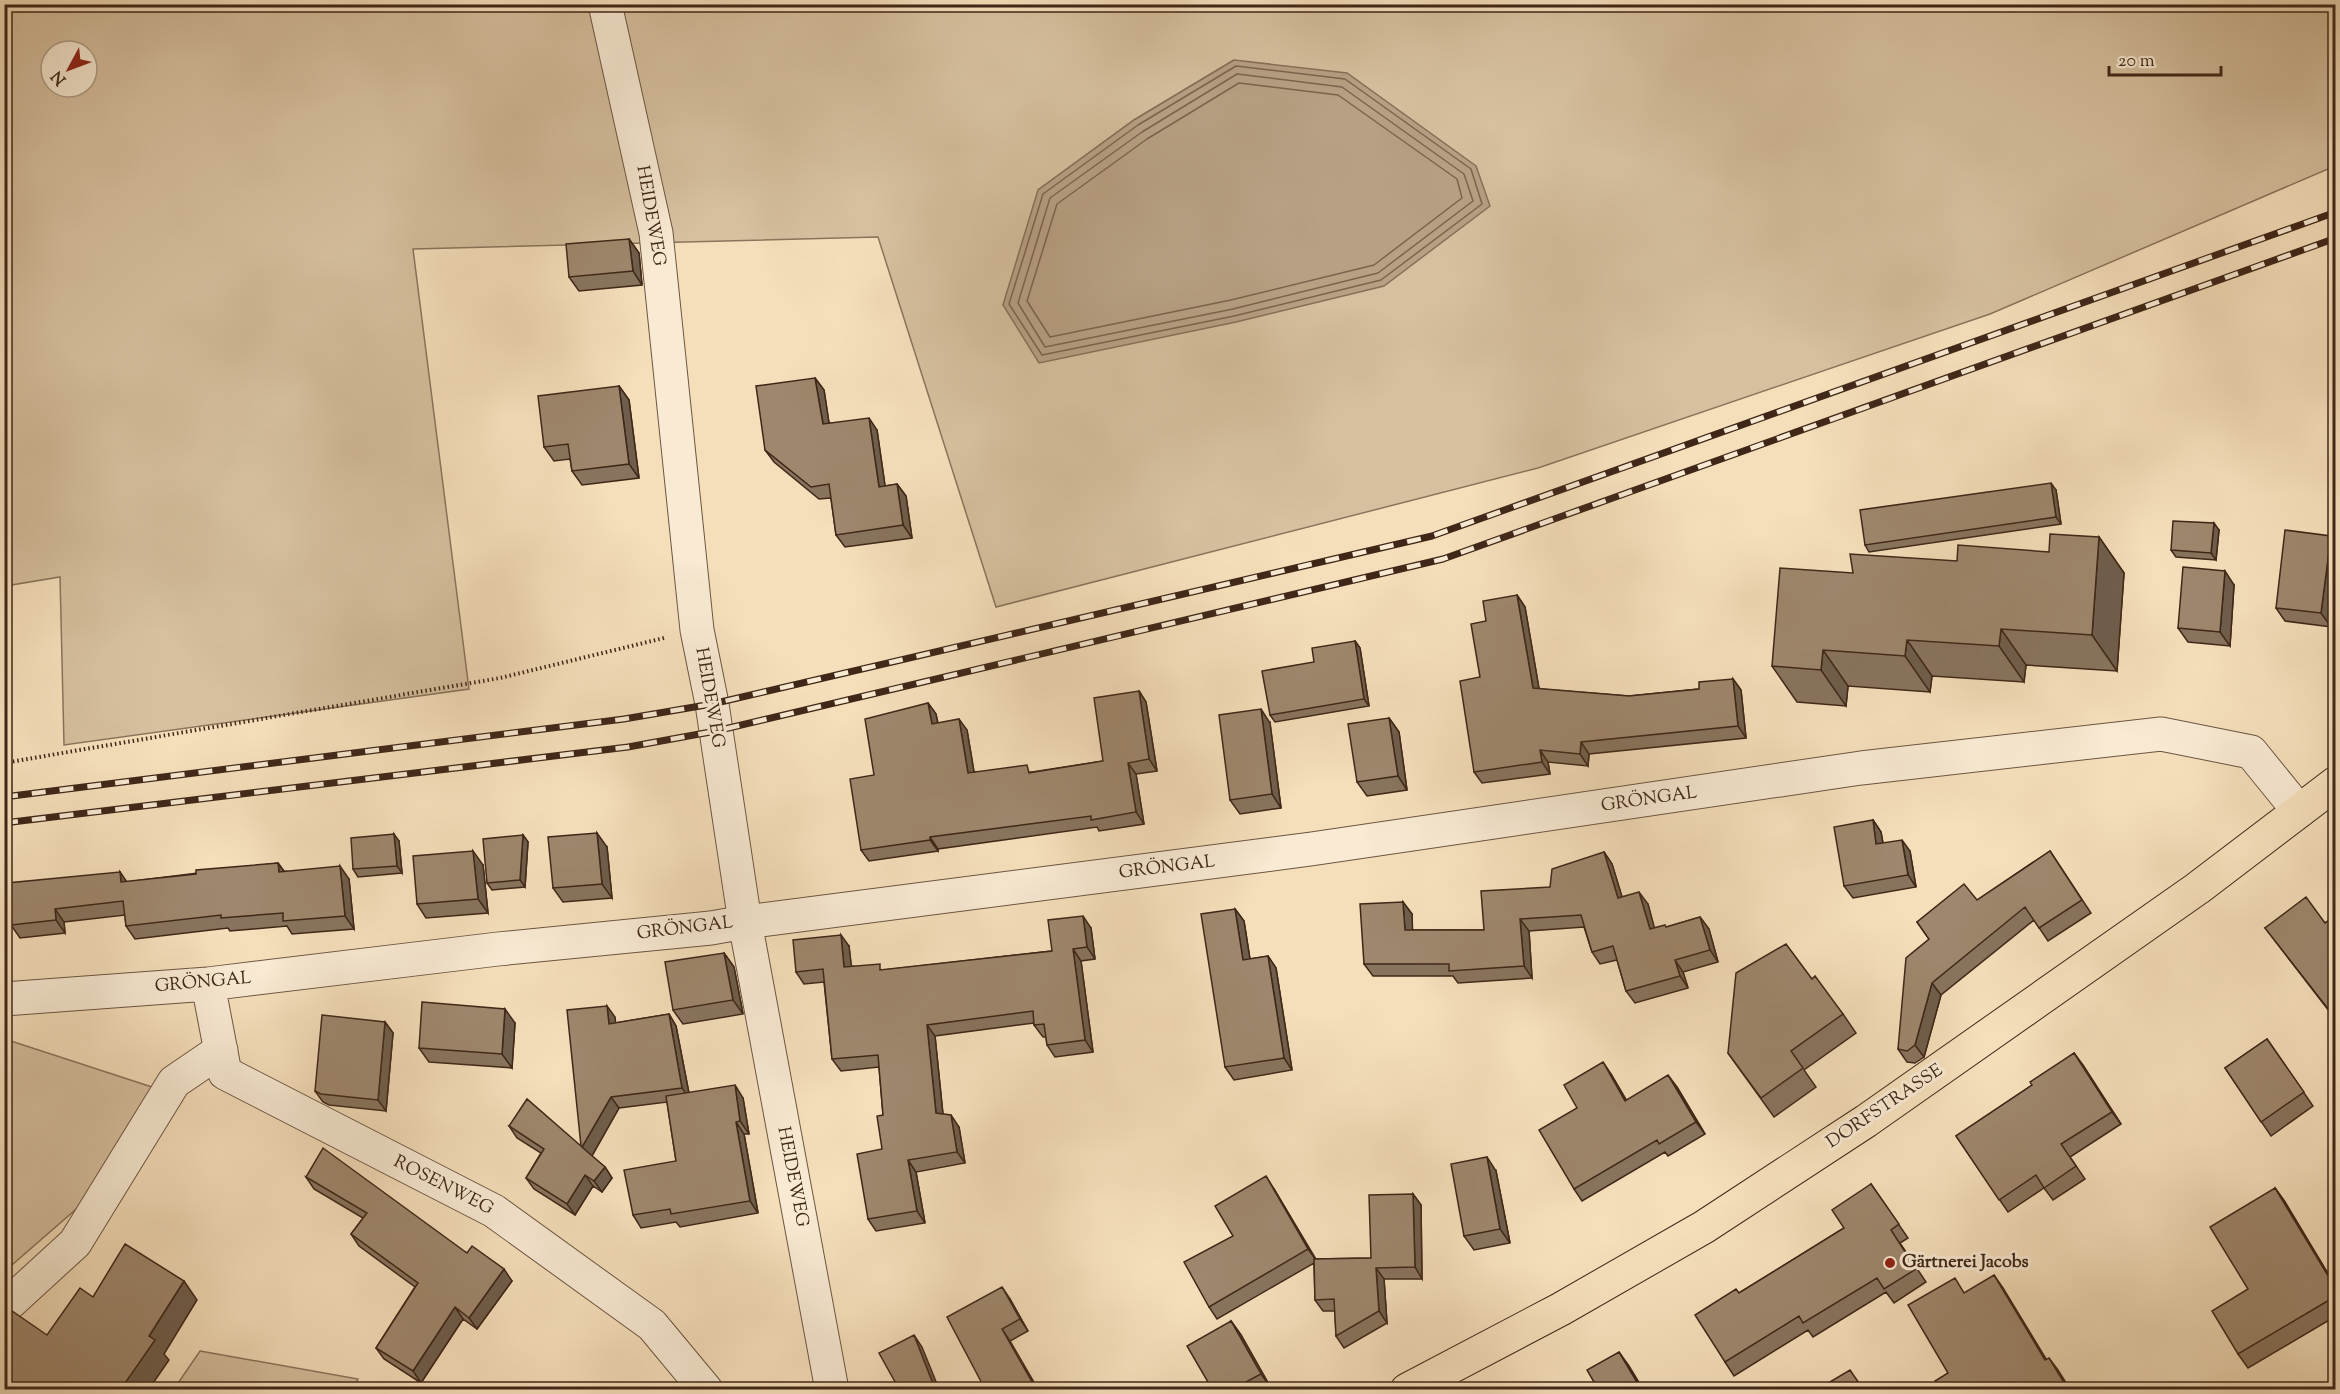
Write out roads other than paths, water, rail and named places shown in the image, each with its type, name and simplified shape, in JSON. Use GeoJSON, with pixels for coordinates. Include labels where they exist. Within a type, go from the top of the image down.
{"type":"FeatureCollection","features":[{"type":"Feature","properties":{"kind":"main road","name":"DORFSTRASSE"},"geometry":{"type":"LineString","coordinates":[[1407,1389],[1561,1309],[1704,1227],[1837,1140],[2198,888],[2336,783]]}},
{"type":"Feature","properties":{"kind":"street","name":"HEIDEWEG"},"geometry":{"type":"LineString","coordinates":[[605,4],[656,233],[697,630],[712,704],[745,922],[832,1389]]}},
{"type":"Feature","properties":{"kind":"street","name":"GRÖNGAL"},"geometry":{"type":"LineString","coordinates":[[4,999],[208,984],[498,949],[711,928],[1311,849],[1861,768],[2161,734],[2251,752],[2299,811]]}},
{"type":"Feature","properties":{"kind":"street","name":"ROSENWEG"},"geometry":{"type":"LineString","coordinates":[[208,984],[225,1073],[494,1211],[652,1325],[706,1389]]}},
{"type":"Feature","properties":{"kind":"street"},"geometry":{"type":"LineString","coordinates":[[4,1308],[75,1243],[174,1082],[221,1050]]}},
{"type":"Feature","properties":{"kind":"water"},"geometry":{"type":"Polygon","coordinates":[[[1234,60],[1347,73],[1476,166],[1490,206],[1384,286],[1236,322],[1039,363],[1003,305],[1038,190],[1134,120],[1234,60]]]}},
{"type":"Feature","properties":{"kind":"railway"},"geometry":{"type":"LineString","coordinates":[[4,797],[624,719],[712,704],[1432,536],[2336,212]]}},
{"type":"Feature","properties":{"kind":"railway"},"geometry":{"type":"LineString","coordinates":[[4,823],[628,747],[716,731],[1443,559],[2336,238]]}},
{"type":"Feature","properties":{"kind":"place","name":"Gärtnerei Jacobs"},"geometry":{"type":"Point","coordinates":[1890,1263]}}]}
